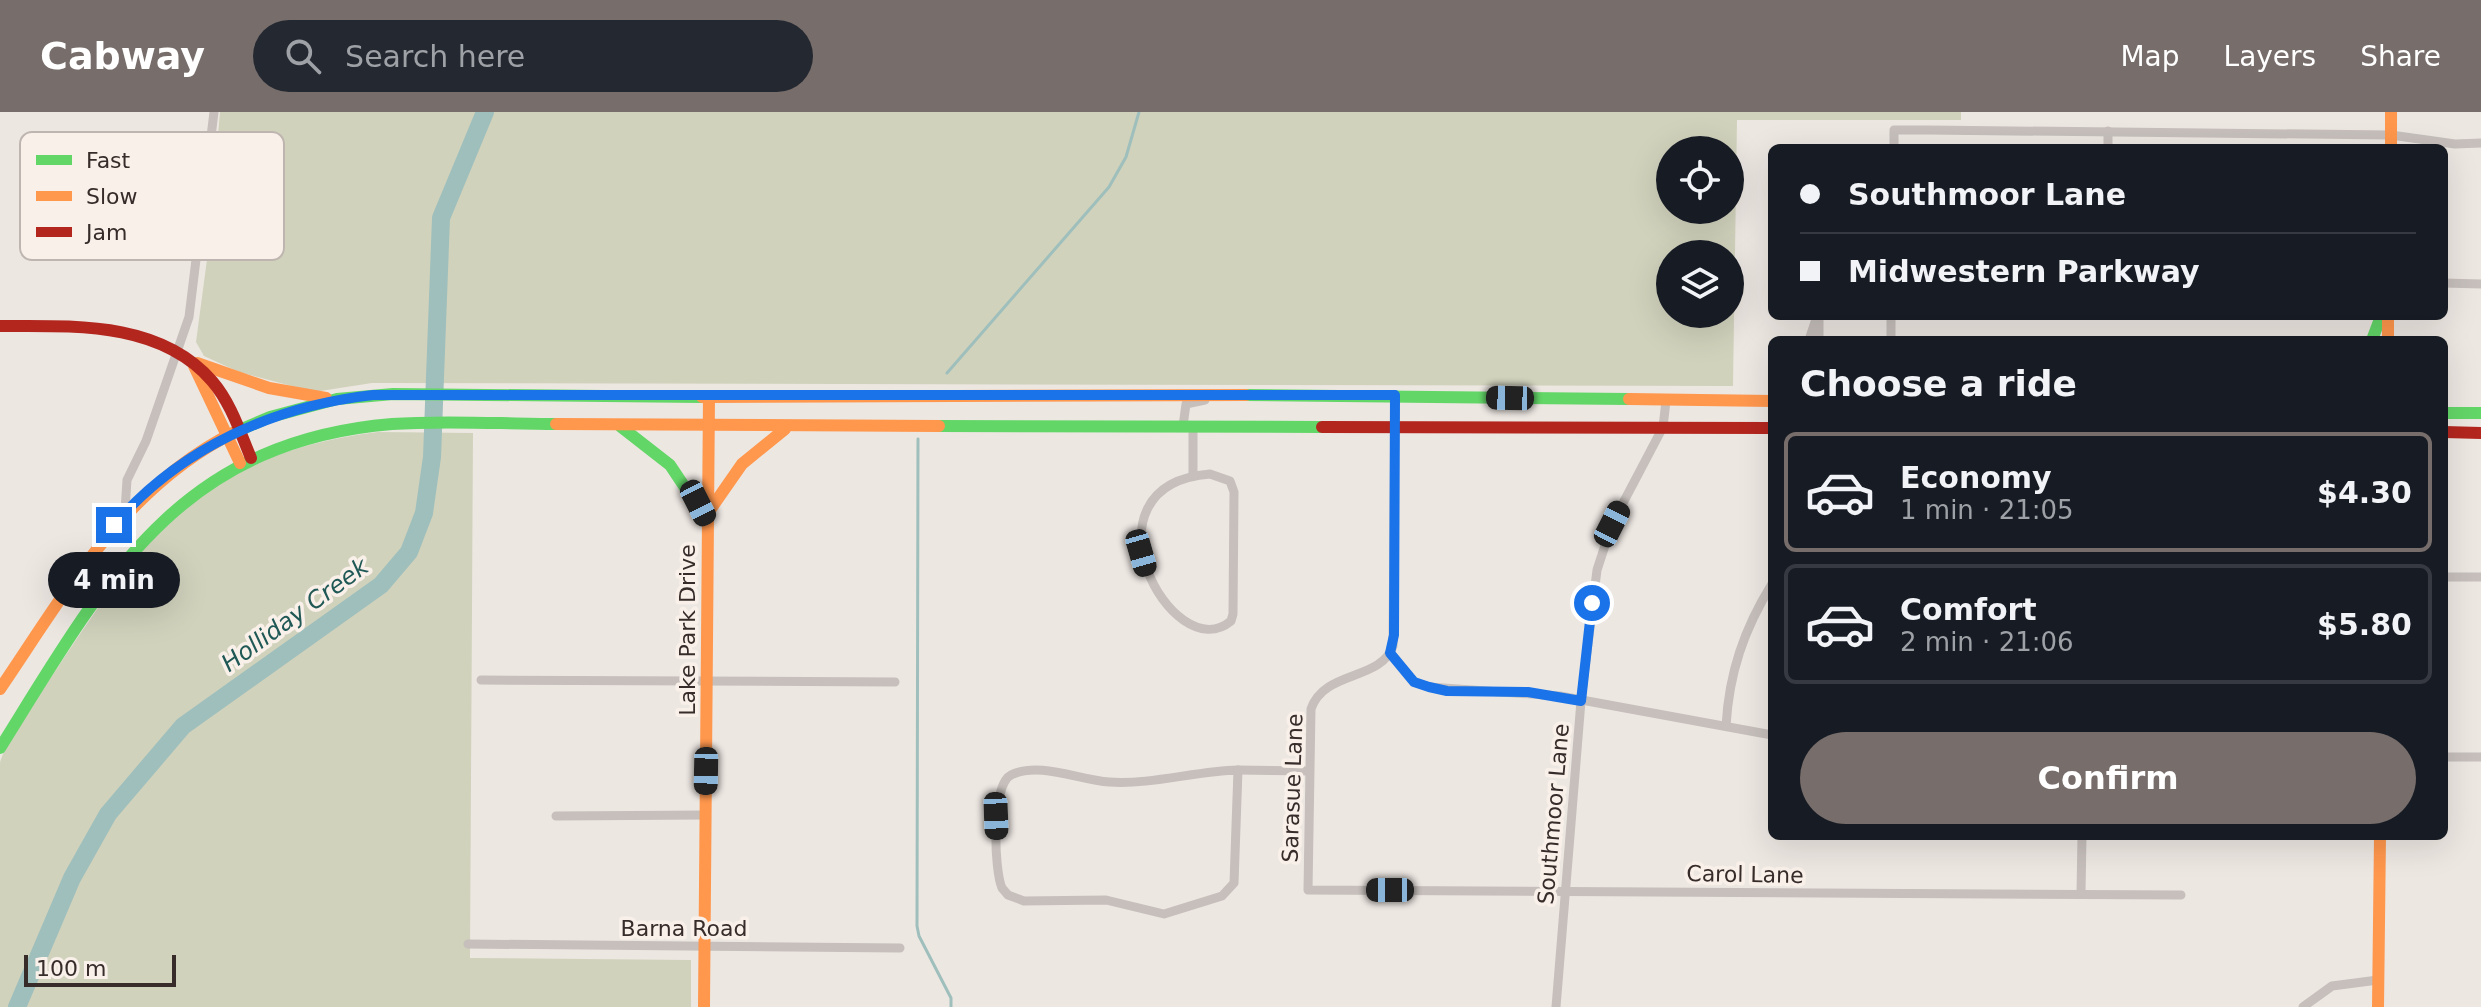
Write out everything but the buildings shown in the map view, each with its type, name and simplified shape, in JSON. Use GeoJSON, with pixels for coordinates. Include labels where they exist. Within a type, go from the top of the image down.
{"type":"FeatureCollection","features":[{"type":"Feature","properties":{"kind":"main road"},"geometry":{"type":"LineString","coordinates":[[2391,112],[2391,142]]}},
{"type":"Feature","properties":{"kind":"main road"},"geometry":{"type":"LineString","coordinates":[[0,326],[95,328],[140,337],[186,360],[269,388],[337,399]]}},
{"type":"Feature","properties":{"kind":"main road"},"geometry":{"type":"LineString","coordinates":[[186,360],[215,384],[246,460]]}},
{"type":"Feature","properties":{"kind":"main road"},"geometry":{"type":"LineString","coordinates":[[0,689],[70,581],[125,511],[156,483],[233,433],[270,417],[337,399],[393,394],[709,397],[1395,395],[1768,401]]}},
{"type":"Feature","properties":{"kind":"main road","name":"Lake Park Drive"},"geometry":{"type":"LineString","coordinates":[[704,1007],[709,397]]}},
{"type":"Feature","properties":{"kind":"main road"},"geometry":{"type":"LineString","coordinates":[[2448,413],[2481,413]]}},
{"type":"Feature","properties":{"kind":"main road"},"geometry":{"type":"LineString","coordinates":[[0,748],[126,555],[182,498],[246,460],[287,443],[331,432],[392,424],[1768,428]]}},
{"type":"Feature","properties":{"kind":"main road"},"geometry":{"type":"LineString","coordinates":[[620,426],[658,450],[688,483],[708,518]]}},
{"type":"Feature","properties":{"kind":"main road"},"geometry":{"type":"LineString","coordinates":[[708,518],[727,478],[754,449],[788,427]]}},
{"type":"Feature","properties":{"kind":"main road"},"geometry":{"type":"LineString","coordinates":[[2448,432],[2481,433]]}},
{"type":"Feature","properties":{"kind":"main road"},"geometry":{"type":"LineString","coordinates":[[2378,1007],[2380,840]]}},
{"type":"Feature","properties":{"kind":"street"},"geometry":{"type":"LineString","coordinates":[[212,132],[214,112]]}},
{"type":"Feature","properties":{"kind":"street"},"geometry":{"type":"LineString","coordinates":[[1894,144],[1894,130],[2108,131],[2481,143]]}},
{"type":"Feature","properties":{"kind":"street"},"geometry":{"type":"LineString","coordinates":[[2108,131],[2108,144]]}},
{"type":"Feature","properties":{"kind":"street"},"geometry":{"type":"LineString","coordinates":[[125,511],[127,480],[186,360],[197,260]]}},
{"type":"Feature","properties":{"kind":"street"},"geometry":{"type":"LineString","coordinates":[[2448,283],[2481,284]]}},
{"type":"Feature","properties":{"kind":"street"},"geometry":{"type":"LineString","coordinates":[[1395,395],[1394,635],[1390,653],[1414,682],[1447,691],[1528,692],[1768,734]]}},
{"type":"Feature","properties":{"kind":"street"},"geometry":{"type":"LineString","coordinates":[[1193,476],[1186,404],[1253,396]]}},
{"type":"Feature","properties":{"kind":"street","name":"Southmoor Lane"},"geometry":{"type":"LineString","coordinates":[[1556,1007],[1581,701],[1597,570],[1612,524],[1663,427],[1666,401]]}},
{"type":"Feature","properties":{"kind":"street"},"geometry":{"type":"LineString","coordinates":[[1193,476],[1223,477],[1230,481],[1234,492],[1233,614],[1231,621],[1217,628],[1184,624],[1176,617],[1146,571],[1141,553],[1140,537],[1149,505],[1167,486],[1193,476]]}},
{"type":"Feature","properties":{"kind":"street"},"geometry":{"type":"LineString","coordinates":[[2448,577],[2481,577]]}},
{"type":"Feature","properties":{"kind":"street"},"geometry":{"type":"LineString","coordinates":[[1726,726],[1729,686],[1741,644],[1768,592]]}},
{"type":"Feature","properties":{"kind":"street","name":"Sarasue Lane"},"geometry":{"type":"LineString","coordinates":[[1308,890],[1309,725],[1313,700],[1329,686],[1377,664],[1390,653]]}},
{"type":"Feature","properties":{"kind":"street"},"geometry":{"type":"LineString","coordinates":[[481,680],[895,682]]}},
{"type":"Feature","properties":{"kind":"street"},"geometry":{"type":"LineString","coordinates":[[2448,757],[2481,757]]}},
{"type":"Feature","properties":{"kind":"street"},"geometry":{"type":"LineString","coordinates":[[1238,770],[1234,883],[1222,896],[1155,914],[1106,900],[1024,901],[1008,895],[1002,888],[996,816],[1002,785],[1013,774],[1046,771],[1110,782],[1238,770],[1309,771]]}},
{"type":"Feature","properties":{"kind":"street"},"geometry":{"type":"LineString","coordinates":[[556,816],[705,815]]}},
{"type":"Feature","properties":{"kind":"street"},"geometry":{"type":"LineString","coordinates":[[2081,893],[2082,840]]}},
{"type":"Feature","properties":{"kind":"street","name":"Carol Lane"},"geometry":{"type":"LineString","coordinates":[[1308,890],[2181,895]]}},
{"type":"Feature","properties":{"kind":"street","name":"Barna Road"},"geometry":{"type":"LineString","coordinates":[[468,944],[900,948]]}},
{"type":"Feature","properties":{"kind":"street"},"geometry":{"type":"LineString","coordinates":[[2303,1007],[2334,985],[2378,980]]}},
{"type":"Feature","properties":{"kind":"green space"},"geometry":{"type":"Polygon","coordinates":[[[220,112],[1961,112],[1961,120],[1737,120],[1737,136],[1656,136],[1656,224],[1735,224],[1735,240],[1656,240],[1656,328],[1734,328],[1733,386],[372,383],[314,392],[239,372],[204,356],[196,342],[207,260],[284,260],[284,132],[218,132],[220,112]]]}},
{"type":"Feature","properties":{"kind":"green space"},"geometry":{"type":"Polygon","coordinates":[[[378,432],[473,433],[470,958],[691,960],[691,1007],[0,1007],[0,764],[34,703],[120,578],[152,540],[186,508],[223,481],[267,459],[318,443],[378,432]]]}},
{"type":"Feature","properties":{"kind":"waterway","name":"Holliday Creek"},"geometry":{"type":"LineString","coordinates":[[17,1007],[72,878],[108,814],[183,726],[381,585],[409,552],[424,513],[432,457],[441,218],[485,112]]}},
{"type":"Feature","properties":{"kind":"waterway"},"geometry":{"type":"LineString","coordinates":[[947,373],[1109,187],[1126,157],[1139,112]]}},
{"type":"Feature","properties":{"kind":"waterway"},"geometry":{"type":"LineString","coordinates":[[918,439],[917,926],[919,936],[951,998],[951,1007]]}},
{"type":"Feature","properties":{"kind":"traffic: fast"},"geometry":{"type":"LineString","coordinates":[[2374,336],[2380,320]]}},
{"type":"Feature","properties":{"kind":"traffic: fast"},"geometry":{"type":"LineString","coordinates":[[235,432],[270,417],[337,399],[393,394],[702,397]]}},
{"type":"Feature","properties":{"kind":"traffic: fast"},"geometry":{"type":"LineString","coordinates":[[1246,395],[1629,399]]}},
{"type":"Feature","properties":{"kind":"traffic: fast"},"geometry":{"type":"LineString","coordinates":[[2448,413],[2481,413]]}},
{"type":"Feature","properties":{"kind":"traffic: fast"},"geometry":{"type":"LineString","coordinates":[[0,748],[74,630],[112,578],[154,531],[200,491],[254,459],[317,436],[392,424],[556,424]]}},
{"type":"Feature","properties":{"kind":"traffic: fast"},"geometry":{"type":"LineString","coordinates":[[620,426],[670,465],[706,519]]}},
{"type":"Feature","properties":{"kind":"traffic: fast"},"geometry":{"type":"LineString","coordinates":[[939,426],[1322,427]]}},
{"type":"Feature","properties":{"kind":"traffic: slow"},"geometry":{"type":"LineString","coordinates":[[2391,112],[2391,144]]}},
{"type":"Feature","properties":{"kind":"traffic: slow"},"geometry":{"type":"LineString","coordinates":[[2388,320],[2388,336]]}},
{"type":"Feature","properties":{"kind":"traffic: slow"},"geometry":{"type":"LineString","coordinates":[[197,363],[269,388],[326,398]]}},
{"type":"Feature","properties":{"kind":"traffic: slow"},"geometry":{"type":"LineString","coordinates":[[194,366],[240,463]]}},
{"type":"Feature","properties":{"kind":"traffic: slow"},"geometry":{"type":"LineString","coordinates":[[702,397],[1246,395]]}},
{"type":"Feature","properties":{"kind":"traffic: slow"},"geometry":{"type":"LineString","coordinates":[[704,1007],[709,397]]}},
{"type":"Feature","properties":{"kind":"traffic: slow"},"geometry":{"type":"LineString","coordinates":[[1629,399],[1768,401]]}},
{"type":"Feature","properties":{"kind":"traffic: slow"},"geometry":{"type":"LineString","coordinates":[[556,424],[939,426]]}},
{"type":"Feature","properties":{"kind":"traffic: slow"},"geometry":{"type":"LineString","coordinates":[[710,510],[742,464],[785,429]]}},
{"type":"Feature","properties":{"kind":"traffic: slow"},"geometry":{"type":"LineString","coordinates":[[0,689],[74,579],[130,511],[161,481],[235,432]]}},
{"type":"Feature","properties":{"kind":"traffic: slow"},"geometry":{"type":"LineString","coordinates":[[2378,1007],[2380,840]]}},
{"type":"Feature","properties":{"kind":"traffic: jam"},"geometry":{"type":"LineString","coordinates":[[0,326],[57,326],[114,331],[167,347],[191,361],[219,390],[251,458]]}},
{"type":"Feature","properties":{"kind":"traffic: jam"},"geometry":{"type":"LineString","coordinates":[[1322,427],[1768,428]]}},
{"type":"Feature","properties":{"kind":"traffic: jam"},"geometry":{"type":"LineString","coordinates":[[2448,432],[2481,433]]}},
{"type":"Feature","properties":{"kind":"route"},"geometry":{"type":"LineString","coordinates":[[114,525],[156,483],[231,433],[301,408],[337,399],[373,395],[1395,395],[1394,635],[1390,653],[1404,672],[1414,682],[1447,691],[1505,690],[1581,701],[1592,603]]}}]}
